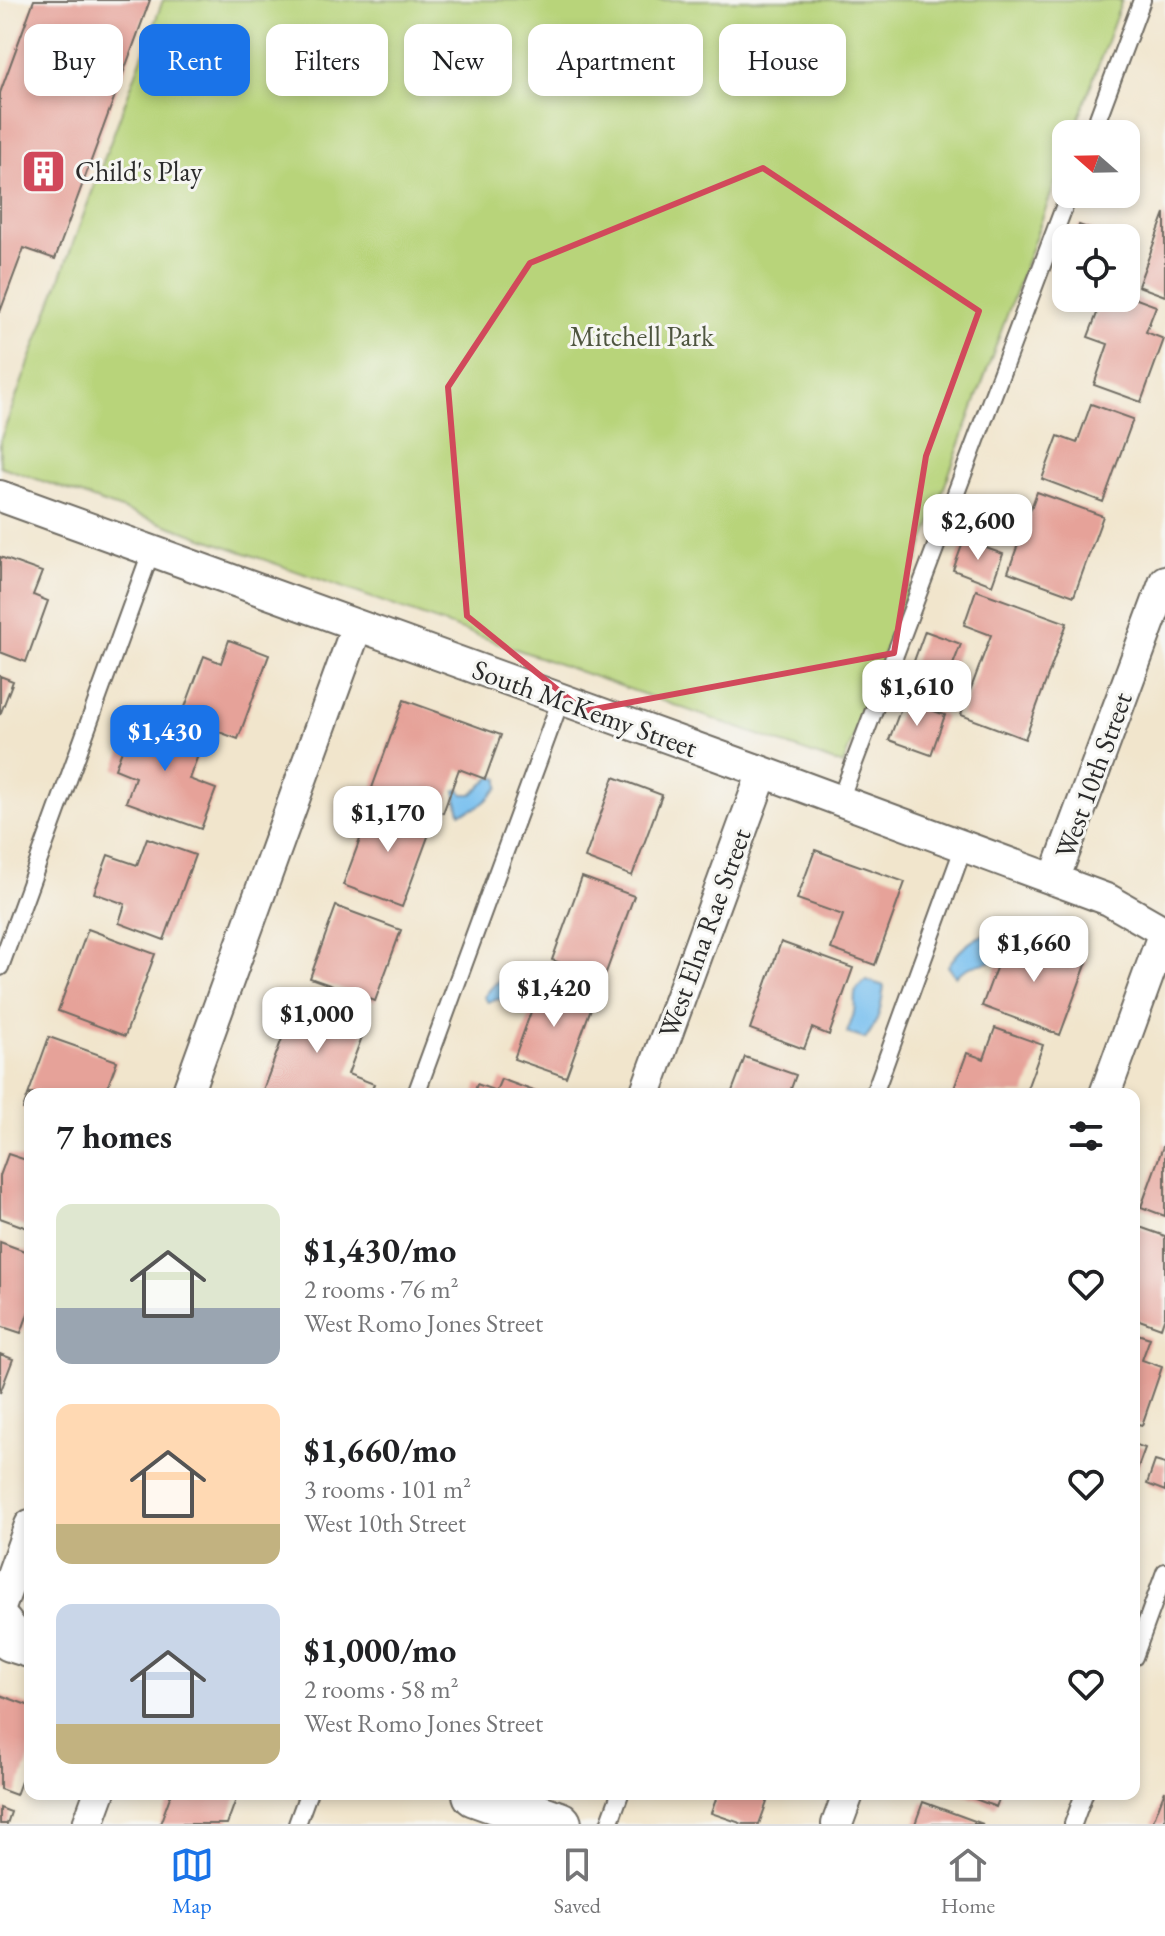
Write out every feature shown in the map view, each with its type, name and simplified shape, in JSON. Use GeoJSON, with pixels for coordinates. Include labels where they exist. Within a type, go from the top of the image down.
{"type":"FeatureCollection","features":[{"type":"Feature","properties":{"kind":"street","name":"South McKemy Street"},"geometry":{"type":"LineString","coordinates":[[0,496],[1109,900],[1165,932]]}},
{"type":"Feature","properties":{"kind":"street","name":"West 10th Street"},"geometry":{"type":"LineString","coordinates":[[1054,880],[1165,581]]}},
{"type":"Feature","properties":{"kind":"street"},"geometry":{"type":"LineString","coordinates":[[189,1088],[357,626]]}},
{"type":"Feature","properties":{"kind":"street","name":"West Elna Rae Street"},"geometry":{"type":"LineString","coordinates":[[647,1088],[763,772]]}},
{"type":"Feature","properties":{"kind":"street"},"geometry":{"type":"LineString","coordinates":[[1107,1088],[1165,932]]}},
{"type":"Feature","properties":{"kind":"street"},"geometry":{"type":"LineString","coordinates":[[0,1608],[24,1542]]}},
{"type":"Feature","properties":{"kind":"street"},"geometry":{"type":"LineString","coordinates":[[0,1618],[24,1615]]}},
{"type":"Feature","properties":{"kind":"street"},"geometry":{"type":"LineString","coordinates":[[0,1625],[11,1639],[24,1643]]}},
{"type":"Feature","properties":{"kind":"street"},"geometry":{"type":"LineString","coordinates":[[88,1824],[97,1800]]}},
{"type":"Feature","properties":{"kind":"street"},"geometry":{"type":"LineString","coordinates":[[837,1824],[846,1800]]}},
{"type":"Feature","properties":{"kind":"street"},"geometry":{"type":"LineString","coordinates":[[500,1809],[559,1824]]}},
{"type":"Feature","properties":{"kind":"lane"},"geometry":{"type":"LineString","coordinates":[[1097,120],[1142,0]]}},
{"type":"Feature","properties":{"kind":"lane"},"geometry":{"type":"LineString","coordinates":[[840,800],[1064,208]]}},
{"type":"Feature","properties":{"kind":"lane"},"geometry":{"type":"LineString","coordinates":[[0,967],[151,552]]}},
{"type":"Feature","properties":{"kind":"lane"},"geometry":{"type":"LineString","coordinates":[[418,1088],[561,699]]}},
{"type":"Feature","properties":{"kind":"lane"},"geometry":{"type":"LineString","coordinates":[[876,1088],[964,846]]}},
{"type":"Feature","properties":{"kind":"lane"},"geometry":{"type":"LineString","coordinates":[[1140,1641],[1165,1572]]}},
{"type":"Feature","properties":{"kind":"lane"},"geometry":{"type":"LineString","coordinates":[[297,1824],[306,1800]]}},
{"type":"Feature","properties":{"kind":"lane"},"geometry":{"type":"LineString","coordinates":[[609,1824],[618,1800]]}},
{"type":"Feature","properties":{"kind":"lane"},"geometry":{"type":"LineString","coordinates":[[1073,1824],[1082,1800]]}},
{"type":"Feature","properties":{"kind":"highlighted area"},"geometry":{"type":"Polygon","coordinates":[[[763,168],[979,311],[926,456],[894,653],[584,711],[467,616],[448,387],[530,263],[763,168]]]}},
{"type":"Feature","properties":{"kind":"green space","name":"Mitchell Park"},"geometry":{"type":"Polygon","coordinates":[[[163,0],[1122,0],[1078,120],[1052,120],[1052,191],[843,765],[0,466],[0,441],[139,65],[139,96],[250,96],[250,24],[154,24],[163,0]]]}},
{"type":"Feature","properties":{"kind":"water"},"geometry":{"type":"Polygon","coordinates":[[[492,777],[499,779],[495,792],[478,807],[460,813],[455,791],[460,789],[463,794],[472,794],[492,777]]]}},
{"type":"Feature","properties":{"kind":"water"},"geometry":{"type":"Polygon","coordinates":[[[989,932],[1001,945],[996,961],[970,967],[955,976],[948,966],[952,960],[966,946],[989,932]]]}},
{"type":"Feature","properties":{"kind":"water"},"geometry":{"type":"Polygon","coordinates":[[[515,974],[531,979],[530,991],[523,1001],[495,999],[488,1002],[484,997],[494,985],[515,974]]]}},
{"type":"Feature","properties":{"kind":"water"},"geometry":{"type":"Polygon","coordinates":[[[866,980],[884,986],[879,1014],[865,1039],[847,1033],[856,992],[866,980]]]}},
{"type":"Feature","properties":{"kind":"building","name":"Child's Play"},"geometry":{"type":"Polygon","coordinates":[[[34,0],[150,0],[123,74],[123,24],[25,24],[34,0]]]}},
{"type":"Feature","properties":{"kind":"building","name":"Child's Play"},"geometry":{"type":"Polygon","coordinates":[[[24,27],[24,96],[115,96],[55,259],[24,248],[0,312],[0,93],[24,27]]]}},
{"type":"Feature","properties":{"kind":"building"},"geometry":{"type":"Polygon","coordinates":[[[1165,213],[1165,296],[1140,287],[1165,213]]]}},
{"type":"Feature","properties":{"kind":"building"},"geometry":{"type":"Polygon","coordinates":[[[1140,300],[1156,306],[1146,332],[1164,339],[1141,402],[1094,385],[1108,344],[1088,337],[1098,312],[1140,312],[1140,300]]]}},
{"type":"Feature","properties":{"kind":"building"},"geometry":{"type":"Polygon","coordinates":[[[1091,404],[1133,419],[1103,502],[1042,479],[1058,436],[1077,443],[1091,404]]]}},
{"type":"Feature","properties":{"kind":"building"},"geometry":{"type":"Polygon","coordinates":[[[1037,492],[1103,516],[1074,596],[1008,572],[1037,492]]]}},
{"type":"Feature","properties":{"kind":"building"},"geometry":{"type":"Polygon","coordinates":[[[964,540],[1003,554],[992,585],[953,570],[964,540]]]}},
{"type":"Feature","properties":{"kind":"building"},"geometry":{"type":"Polygon","coordinates":[[[0,557],[42,572],[33,595],[48,601],[26,662],[0,652],[0,557]]]}},
{"type":"Feature","properties":{"kind":"building"},"geometry":{"type":"Polygon","coordinates":[[[976,590],[1067,623],[1025,739],[961,715],[991,635],[964,625],[976,590]]]}},
{"type":"Feature","properties":{"kind":"building"},"geometry":{"type":"Polygon","coordinates":[[[925,631],[961,644],[945,685],[910,672],[925,631]]]}},
{"type":"Feature","properties":{"kind":"building"},"geometry":{"type":"Polygon","coordinates":[[[229,640],[269,655],[238,739],[181,718],[204,656],[221,663],[229,640]]]}},
{"type":"Feature","properties":{"kind":"building"},"geometry":{"type":"Polygon","coordinates":[[[0,676],[13,681],[0,715],[0,676]]]}},
{"type":"Feature","properties":{"kind":"building"},"geometry":{"type":"Polygon","coordinates":[[[404,700],[501,735],[485,779],[459,769],[443,813],[372,788],[404,700]]]}},
{"type":"Feature","properties":{"kind":"building"},"geometry":{"type":"Polygon","coordinates":[[[904,700],[945,715],[931,755],[889,740],[904,700]]]}},
{"type":"Feature","properties":{"kind":"building"},"geometry":{"type":"Polygon","coordinates":[[[134,717],[203,742],[189,779],[216,789],[201,829],[126,802],[135,777],[115,769],[134,717]]]}},
{"type":"Feature","properties":{"kind":"building"},"geometry":{"type":"Polygon","coordinates":[[[614,777],[662,795],[632,876],[585,858],[614,777]]]}},
{"type":"Feature","properties":{"kind":"building"},"geometry":{"type":"Polygon","coordinates":[[[374,802],[433,823],[402,907],[343,885],[374,802]]]}},
{"type":"Feature","properties":{"kind":"building"},"geometry":{"type":"Polygon","coordinates":[[[147,838],[195,855],[164,940],[119,923],[125,904],[94,893],[108,855],[137,865],[147,838]]]}},
{"type":"Feature","properties":{"kind":"building"},"geometry":{"type":"Polygon","coordinates":[[[815,850],[905,882],[875,965],[831,949],[843,915],[797,899],[815,850]]]}},
{"type":"Feature","properties":{"kind":"building"},"geometry":{"type":"Polygon","coordinates":[[[582,877],[634,896],[604,978],[552,960],[582,877]]]}},
{"type":"Feature","properties":{"kind":"building"},"geometry":{"type":"Polygon","coordinates":[[[336,906],[401,930],[375,1001],[310,978],[336,906]]]}},
{"type":"Feature","properties":{"kind":"building"},"geometry":{"type":"Polygon","coordinates":[[[88,929],[155,954],[125,1036],[58,1011],[88,929]]]}},
{"type":"Feature","properties":{"kind":"building"},"geometry":{"type":"Polygon","coordinates":[[[1009,933],[1087,962],[1060,1035],[982,1006],[1009,933]]]}},
{"type":"Feature","properties":{"kind":"building"},"geometry":{"type":"Polygon","coordinates":[[[781,942],[853,968],[829,1035],[812,1028],[804,1049],[750,1029],[781,942]]]}},
{"type":"Feature","properties":{"kind":"building"},"geometry":{"type":"Polygon","coordinates":[[[542,981],[594,1000],[566,1077],[514,1059],[542,981]]]}},
{"type":"Feature","properties":{"kind":"building"},"geometry":{"type":"Polygon","coordinates":[[[296,1001],[366,1026],[348,1074],[374,1084],[372,1088],[264,1088],[296,1001]]]}},
{"type":"Feature","properties":{"kind":"building"},"geometry":{"type":"Polygon","coordinates":[[[995,1028],[1043,1045],[1027,1088],[954,1088],[967,1053],[984,1059],[995,1028]]]}},
{"type":"Feature","properties":{"kind":"building"},"geometry":{"type":"Polygon","coordinates":[[[49,1037],[117,1061],[107,1088],[31,1088],[49,1037]]]}},
{"type":"Feature","properties":{"kind":"building"},"geometry":{"type":"Polygon","coordinates":[[[745,1057],[796,1075],[791,1088],[733,1088],[745,1057]]]}},
{"type":"Feature","properties":{"kind":"building"},"geometry":{"type":"Polygon","coordinates":[[[501,1079],[526,1088],[497,1088],[501,1079]]]}},
{"type":"Feature","properties":{"kind":"building"},"geometry":{"type":"Polygon","coordinates":[[[1165,1141],[1165,1216],[1141,1207],[1165,1141]]]}},
{"type":"Feature","properties":{"kind":"building"},"geometry":{"type":"Polygon","coordinates":[[[8,1154],[24,1159],[24,1227],[0,1218],[0,1176],[8,1154]]]}},
{"type":"Feature","properties":{"kind":"building"},"geometry":{"type":"Polygon","coordinates":[[[1140,1227],[1165,1236],[1165,1316],[1161,1328],[1140,1320],[1140,1227]]]}},
{"type":"Feature","properties":{"kind":"building"},"geometry":{"type":"Polygon","coordinates":[[[0,1242],[24,1251],[24,1325],[21,1333],[0,1326],[0,1242]]]}},
{"type":"Feature","properties":{"kind":"building"},"geometry":{"type":"Polygon","coordinates":[[[1140,1335],[1150,1338],[1142,1360],[1162,1367],[1142,1425],[1140,1335]]]}},
{"type":"Feature","properties":{"kind":"building"},"geometry":{"type":"Polygon","coordinates":[[[0,1354],[13,1359],[0,1393],[0,1354]]]}},
{"type":"Feature","properties":{"kind":"building"},"geometry":{"type":"Polygon","coordinates":[[[1155,1461],[1165,1464],[1165,1491],[1147,1484],[1155,1461]]]}},
{"type":"Feature","properties":{"kind":"building"},"geometry":{"type":"Polygon","coordinates":[[[0,1695],[24,1704],[24,1773],[16,1795],[0,1789],[0,1695]]]}},
{"type":"Feature","properties":{"kind":"building"},"geometry":{"type":"Polygon","coordinates":[[[1165,1790],[1165,1824],[1152,1824],[1165,1790]]]}},
{"type":"Feature","properties":{"kind":"building"},"geometry":{"type":"Polygon","coordinates":[[[169,1800],[236,1800],[227,1824],[160,1824],[169,1800]]]}},
{"type":"Feature","properties":{"kind":"building"},"geometry":{"type":"Polygon","coordinates":[[[716,1800],[768,1800],[759,1824],[743,1824],[711,1813],[716,1800]]]}},
{"type":"Feature","properties":{"kind":"building"},"geometry":{"type":"Polygon","coordinates":[[[978,1800],[999,1800],[996,1807],[978,1800]]]}},
{"type":"Feature","properties":{"kind":"building"},"geometry":{"type":"Polygon","coordinates":[[[923,1802],[983,1824],[915,1824],[923,1802]]]}},
{"type":"Feature","properties":{"kind":"building"},"geometry":{"type":"Polygon","coordinates":[[[0,1808],[11,1812],[7,1824],[0,1824],[0,1808]]]}},
{"type":"Feature","properties":{"kind":"place","name":"Child's Play"},"geometry":{"type":"Point","coordinates":[44,171]}}]}
